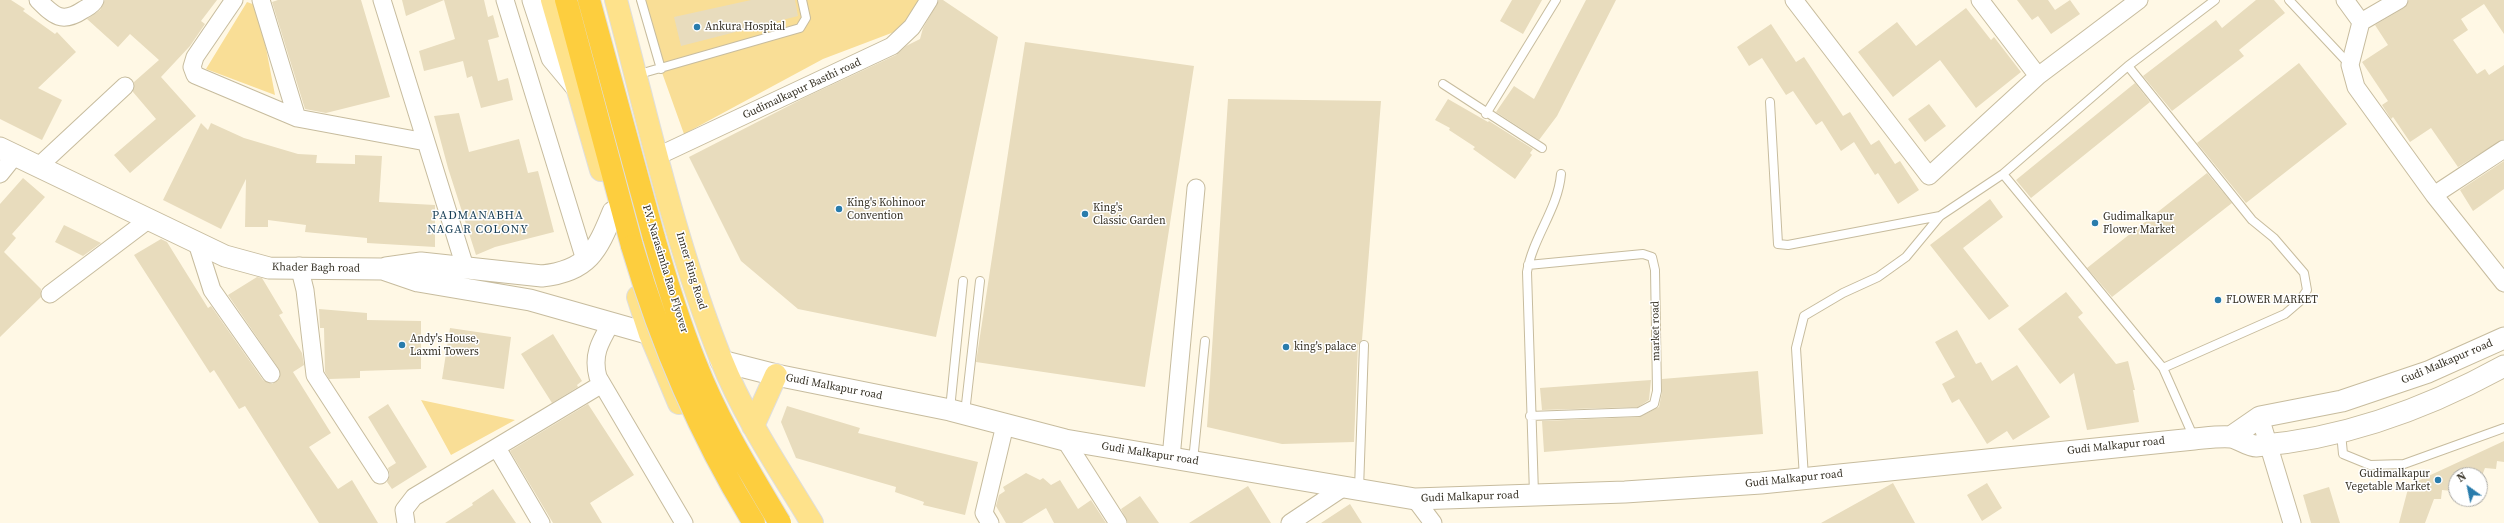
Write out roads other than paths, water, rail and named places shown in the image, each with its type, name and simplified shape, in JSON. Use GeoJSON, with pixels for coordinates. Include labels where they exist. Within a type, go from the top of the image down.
{"type":"FeatureCollection","features":[{"type":"Feature","properties":{"kind":"highway"},"geometry":{"type":"LineString","coordinates":[[566,0],[632,246],[657,326],[695,416],[754,523]]}},
{"type":"Feature","properties":{"kind":"highway","name":"P.V. Narasimha Rao Flyover"},"geometry":{"type":"LineString","coordinates":[[589,0],[654,238],[679,320],[695,364],[728,432],[780,523]]}},
{"type":"Feature","properties":{"kind":"main road"},"geometry":{"type":"LineString","coordinates":[[552,0],[635,288],[650,334],[664,370],[714,476],[743,523]]}},
{"type":"Feature","properties":{"kind":"main road","name":"Inner Ring Road"},"geometry":{"type":"LineString","coordinates":[[616,0],[692,280],[721,361],[753,426],[812,523]]}},
{"type":"Feature","properties":{"kind":"main road"},"geometry":{"type":"LineString","coordinates":[[635,288],[655,296],[679,291],[692,280]]}},
{"type":"Feature","properties":{"kind":"main road"},"geometry":{"type":"LineString","coordinates":[[753,426],[776,376]]}},
{"type":"Feature","properties":{"kind":"street"},"geometry":{"type":"LineString","coordinates":[[38,0],[52,14],[64,18],[74,16],[95,0]]}},
{"type":"Feature","properties":{"kind":"street"},"geometry":{"type":"LineString","coordinates":[[234,0],[195,57],[192,67],[195,75],[297,118],[426,142]]}},
{"type":"Feature","properties":{"kind":"street"},"geometry":{"type":"LineString","coordinates":[[261,0],[297,118]]}},
{"type":"Feature","properties":{"kind":"street"},"geometry":{"type":"LineString","coordinates":[[382,0],[465,267]]}},
{"type":"Feature","properties":{"kind":"street"},"geometry":{"type":"LineString","coordinates":[[505,0],[585,260]]}},
{"type":"Feature","properties":{"kind":"street"},"geometry":{"type":"LineString","coordinates":[[533,0],[552,58],[577,88]]}},
{"type":"Feature","properties":{"kind":"street"},"geometry":{"type":"LineString","coordinates":[[1794,0],[1930,176],[2038,76],[2139,0]]}},
{"type":"Feature","properties":{"kind":"street"},"geometry":{"type":"LineString","coordinates":[[1980,0],[2038,76]]}},
{"type":"Feature","properties":{"kind":"street"},"geometry":{"type":"LineString","coordinates":[[2345,0],[2361,22]]}},
{"type":"Feature","properties":{"kind":"street"},"geometry":{"type":"LineString","coordinates":[[2399,0],[2361,22],[2350,65],[2356,88],[2434,195],[2504,283]]}},
{"type":"Feature","properties":{"kind":"street","name":"Gudimalkapur Basthi road"},"geometry":{"type":"LineString","coordinates":[[658,156],[892,46],[912,27],[922,3]]}},
{"type":"Feature","properties":{"kind":"street"},"geometry":{"type":"LineString","coordinates":[[39,166],[126,86]]}},
{"type":"Feature","properties":{"kind":"street"},"geometry":{"type":"LineString","coordinates":[[2434,195],[2504,149]]}},
{"type":"Feature","properties":{"kind":"street"},"geometry":{"type":"LineString","coordinates":[[0,174],[8,151]]}},
{"type":"Feature","properties":{"kind":"street","name":"Khader Bagh road"},"geometry":{"type":"LineString","coordinates":[[8,151],[225,256],[269,268],[299,266],[383,269],[418,281],[530,300],[650,334]]}},
{"type":"Feature","properties":{"kind":"street"},"geometry":{"type":"LineString","coordinates":[[1171,458],[1196,188]]}},
{"type":"Feature","properties":{"kind":"street"},"geometry":{"type":"LineString","coordinates":[[383,269],[421,263],[542,276],[576,267],[594,254],[614,212]]}},
{"type":"Feature","properties":{"kind":"street"},"geometry":{"type":"LineString","coordinates":[[50,294],[148,220]]}},
{"type":"Feature","properties":{"kind":"street"},"geometry":{"type":"LineString","coordinates":[[196,243],[212,290],[271,374]]}},
{"type":"Feature","properties":{"kind":"street"},"geometry":{"type":"LineString","coordinates":[[299,266],[305,290],[315,375],[380,475]]}},
{"type":"Feature","properties":{"kind":"street"},"geometry":{"type":"LineString","coordinates":[[611,322],[598,346],[595,359],[602,384],[684,523]]}},
{"type":"Feature","properties":{"kind":"street","name":"Gudi Malkapur road"},"geometry":{"type":"LineString","coordinates":[[2231,437],[2260,417],[2342,401],[2428,372],[2504,338]]}},
{"type":"Feature","properties":{"kind":"street","name":"Gudi Malkapur road"},"geometry":{"type":"LineString","coordinates":[[721,361],[776,376],[958,412],[1065,440],[1416,499],[1625,492],[1804,478],[2194,439],[2231,437],[2254,446],[2341,432],[2374,423],[2457,392],[2503,370]]}},
{"type":"Feature","properties":{"kind":"street"},"geometry":{"type":"LineString","coordinates":[[406,523],[404,510],[414,497],[602,384]]}},
{"type":"Feature","properties":{"kind":"street"},"geometry":{"type":"LineString","coordinates":[[2260,417],[2292,523]]}},
{"type":"Feature","properties":{"kind":"street"},"geometry":{"type":"LineString","coordinates":[[990,523],[984,513],[1005,425]]}},
{"type":"Feature","properties":{"kind":"street"},"geometry":{"type":"LineString","coordinates":[[1065,440],[1118,523]]}},
{"type":"Feature","properties":{"kind":"street"},"geometry":{"type":"LineString","coordinates":[[497,448],[541,523]]}},
{"type":"Feature","properties":{"kind":"street"},"geometry":{"type":"LineString","coordinates":[[1290,523],[1351,488]]}},
{"type":"Feature","properties":{"kind":"street"},"geometry":{"type":"LineString","coordinates":[[1416,499],[1433,523]]}},
{"type":"Feature","properties":{"kind":"lane"},"geometry":{"type":"LineString","coordinates":[[641,0],[661,69]]}},
{"type":"Feature","properties":{"kind":"lane"},"geometry":{"type":"LineString","coordinates":[[636,76],[800,28],[806,18],[802,0]]}},
{"type":"Feature","properties":{"kind":"lane"},"geometry":{"type":"LineString","coordinates":[[1486,114],[1556,0]]}},
{"type":"Feature","properties":{"kind":"lane"},"geometry":{"type":"LineString","coordinates":[[1804,478],[1796,348],[1804,316],[1843,293],[1878,277],[1906,257],[1940,216],[2003,174],[2128,66],[2215,0]]}},
{"type":"Feature","properties":{"kind":"lane"},"geometry":{"type":"LineString","coordinates":[[2289,0],[2350,65]]}},
{"type":"Feature","properties":{"kind":"lane"},"geometry":{"type":"LineString","coordinates":[[2128,66],[2252,220],[2274,238],[2304,273],[2307,290],[2299,302],[2285,314],[2163,368]]}},
{"type":"Feature","properties":{"kind":"lane"},"geometry":{"type":"LineString","coordinates":[[1443,84],[1486,114],[1542,148]]}},
{"type":"Feature","properties":{"kind":"lane"},"geometry":{"type":"LineString","coordinates":[[1770,102],[1778,244],[1788,245],[1940,216]]}},
{"type":"Feature","properties":{"kind":"lane"},"geometry":{"type":"LineString","coordinates":[[1534,495],[1530,416],[1528,265],[1531,252],[1552,209],[1560,185],[1561,174]]}},
{"type":"Feature","properties":{"kind":"lane"},"geometry":{"type":"LineString","coordinates":[[2003,174],[2163,368],[2194,439]]}},
{"type":"Feature","properties":{"kind":"lane","name":"market road"},"geometry":{"type":"LineString","coordinates":[[1528,265],[1643,254],[1652,258],[1655,270],[1657,391],[1654,404],[1639,412],[1530,416]]}},
{"type":"Feature","properties":{"kind":"lane"},"geometry":{"type":"LineString","coordinates":[[958,412],[963,281]]}},
{"type":"Feature","properties":{"kind":"lane"},"geometry":{"type":"LineString","coordinates":[[958,412],[980,281]]}},
{"type":"Feature","properties":{"kind":"lane"},"geometry":{"type":"LineString","coordinates":[[1193,461],[1205,341]]}},
{"type":"Feature","properties":{"kind":"lane"},"geometry":{"type":"LineString","coordinates":[[1351,488],[1364,345]]}},
{"type":"Feature","properties":{"kind":"lane"},"geometry":{"type":"LineString","coordinates":[[2341,432],[2343,454],[2370,465],[2404,464],[2504,428]]}},
{"type":"Feature","properties":{"kind":"place","name":"Ankura Hospital"},"geometry":{"type":"Point","coordinates":[697,27]}},
{"type":"Feature","properties":{"kind":"place","name":"King's Kohinoor Convention"},"geometry":{"type":"Point","coordinates":[839,209]}},
{"type":"Feature","properties":{"kind":"place","name":"King's Classic Garden"},"geometry":{"type":"Point","coordinates":[1085,214]}},
{"type":"Feature","properties":{"kind":"place","name":"Gudimalkapur Flower Market"},"geometry":{"type":"Point","coordinates":[2095,223]}},
{"type":"Feature","properties":{"kind":"place","name":"FLOWER MARKET"},"geometry":{"type":"Point","coordinates":[2218,300]}},
{"type":"Feature","properties":{"kind":"place","name":"Andy's House, Laxmi Towers"},"geometry":{"type":"Point","coordinates":[402,345]}},
{"type":"Feature","properties":{"kind":"place","name":"king's palace"},"geometry":{"type":"Point","coordinates":[1286,347]}},
{"type":"Feature","properties":{"kind":"place","name":"Gudimalkapur Vegetable Market"},"geometry":{"type":"Point","coordinates":[2438,480]}},
{"type":"Feature","properties":{"kind":"district","name":"PADMANABHA NAGAR COLONY"},"geometry":{"type":"Point","coordinates":[478,223]}}]}
